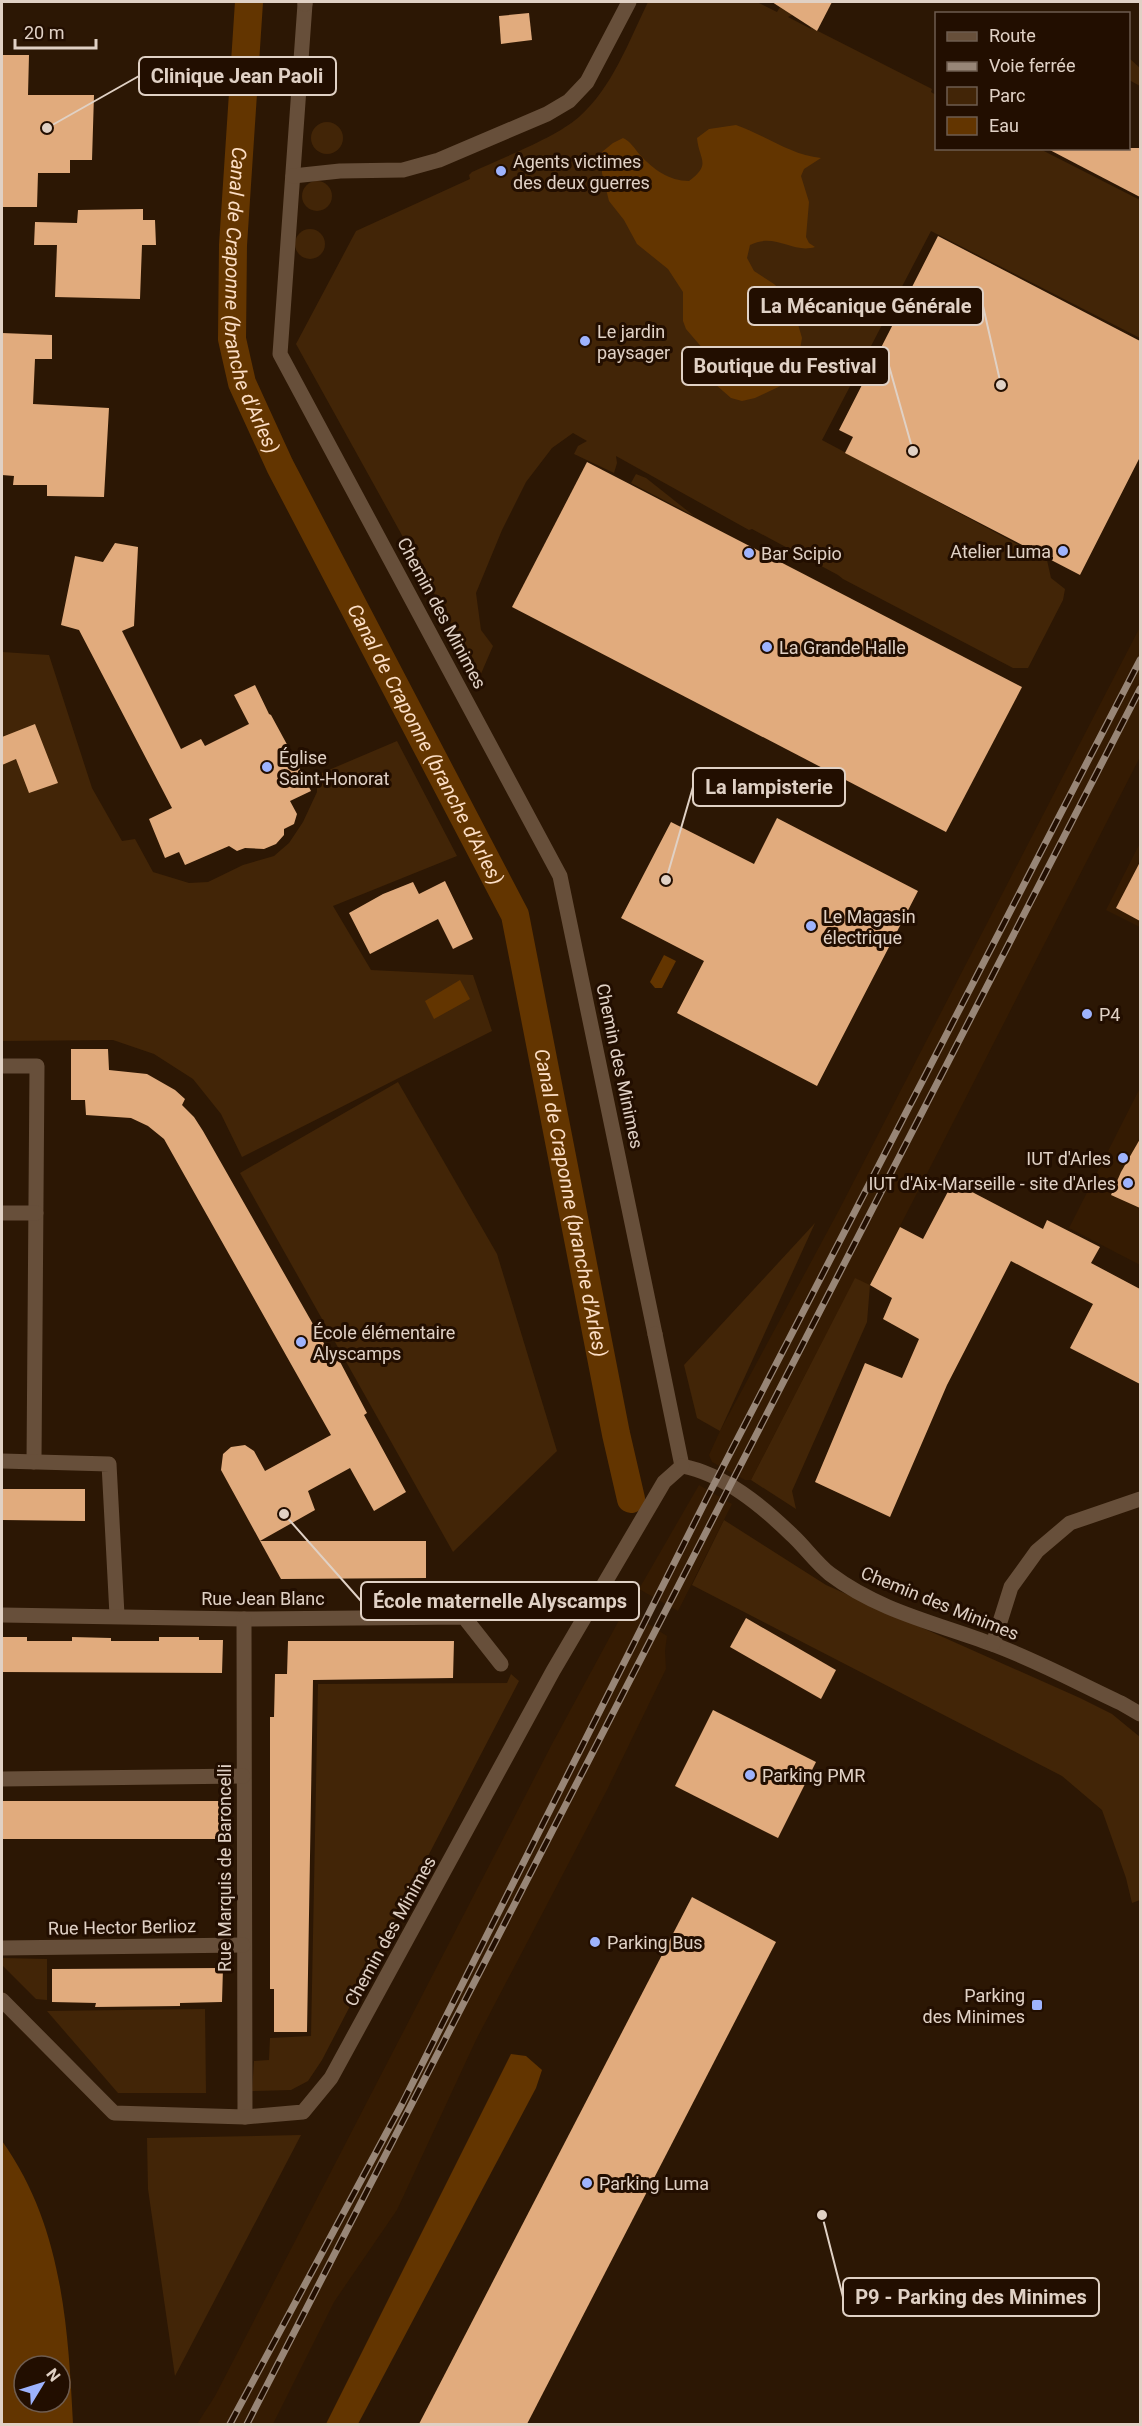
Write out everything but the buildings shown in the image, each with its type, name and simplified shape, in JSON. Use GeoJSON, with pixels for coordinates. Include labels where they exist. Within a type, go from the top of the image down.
{"type":"FeatureCollection","features":[{"type":"Feature","properties":{"kind":"street"},"geometry":{"type":"LineString","coordinates":[[293,176],[340,171],[403,170],[439,160],[547,114],[569,101],[587,82],[629,2]]}},
{"type":"Feature","properties":{"kind":"street","name":"Chemin des Minimes"},"geometry":{"type":"LineString","coordinates":[[305,3],[280,354],[561,876],[682,1466]]}},
{"type":"Feature","properties":{"kind":"street"},"geometry":{"type":"LineString","coordinates":[[2,1066],[37,1066],[34,1462]]}},
{"type":"Feature","properties":{"kind":"street"},"geometry":{"type":"LineString","coordinates":[[2,1213],[36,1213]]}},
{"type":"Feature","properties":{"kind":"street"},"geometry":{"type":"LineString","coordinates":[[2,1461],[109,1464],[117,1615]]}},
{"type":"Feature","properties":{"kind":"street","name":"Chemin des Minimes"},"geometry":{"type":"LineString","coordinates":[[2,2000],[114,2113],[245,2116],[303,2112],[331,2078],[553,1671],[664,1482],[682,1466]]}},
{"type":"Feature","properties":{"kind":"street","name":"Chemin des Minimes"},"geometry":{"type":"LineString","coordinates":[[682,1466],[697,1469],[752,1499],[793,1535],[827,1572],[859,1594],[944,1629],[993,1644],[1121,1702],[1140,1714]]}},
{"type":"Feature","properties":{"kind":"street"},"geometry":{"type":"LineString","coordinates":[[993,1644],[1011,1587],[1037,1551],[1070,1523],[1140,1499]]}},
{"type":"Feature","properties":{"kind":"street","name":"Rue Jean Blanc"},"geometry":{"type":"LineString","coordinates":[[2,1615],[244,1618],[464,1617],[501,1664]]}},
{"type":"Feature","properties":{"kind":"street","name":"Rue Marquis de Baroncelli"},"geometry":{"type":"LineString","coordinates":[[244,1618],[245,2116]]}},
{"type":"Feature","properties":{"kind":"street"},"geometry":{"type":"LineString","coordinates":[[2,1779],[243,1776]]}},
{"type":"Feature","properties":{"kind":"street","name":"Rue Hector Berlioz"},"geometry":{"type":"LineString","coordinates":[[2,1948],[243,1945]]}},
{"type":"Feature","properties":{"kind":"shaded area"},"geometry":{"type":"Polygon","coordinates":[[[1140,627],[1140,757],[870,1285],[855,1279],[751,1480],[745,1480],[712,1462],[709,1455],[720,1431],[839,1210],[1140,627]]]}},
{"type":"Feature","properties":{"kind":"shaded area"},"geometry":{"type":"Polygon","coordinates":[[[1140,843],[1140,927],[1106,910],[1140,843]]]}},
{"type":"Feature","properties":{"kind":"shaded area","name":"IUT d'Arles"},"geometry":{"type":"Polygon","coordinates":[[[1140,1088],[1140,1265],[1069,1228],[1140,1088]]]}},
{"type":"Feature","properties":{"kind":"shaded area"},"geometry":{"type":"Polygon","coordinates":[[[699,1485],[732,1504],[678,1611],[639,1589],[699,1485]]]}},
{"type":"Feature","properties":{"kind":"shaded area"},"geometry":{"type":"Polygon","coordinates":[[[625,1609],[667,1636],[666,1669],[607,1790],[476,2040],[397,2210],[334,2302],[273,2424],[197,2424],[215,2396],[552,1744],[625,1609]]]}},
{"type":"Feature","properties":{"kind":"green space","name":"Le jardin paysager"},"geometry":{"type":"Polygon","coordinates":[[[648,2],[757,2],[777,12],[783,2],[799,2],[794,14],[788,17],[811,29],[802,11],[804,2],[825,2],[812,28],[932,89],[931,92],[935,94],[935,150],[1042,150],[1140,200],[1140,338],[931,231],[822,440],[1047,560],[1051,578],[1065,589],[1063,600],[1028,668],[1013,668],[752,529],[749,530],[616,456],[617,463],[614,473],[574,454],[578,446],[587,441],[573,433],[552,448],[526,482],[502,530],[476,593],[481,630],[493,646],[480,676],[296,344],[356,231],[470,179],[469,175],[472,172],[543,140],[569,125],[591,105],[601,92],[627,48],[648,2]]]}},
{"type":"Feature","properties":{"kind":"green space"},"geometry":{"type":"Polygon","coordinates":[[[1130,59],[1140,68],[1140,86],[1130,81],[1130,59]]]}},
{"type":"Feature","properties":{"kind":"green space"},"geometry":{"type":"Polygon","coordinates":[[[327,122],[338,127],[343,138],[338,149],[327,154],[316,149],[311,138],[316,127],[327,122]]]}},
{"type":"Feature","properties":{"kind":"green space"},"geometry":{"type":"Polygon","coordinates":[[[317,181],[328,185],[332,196],[328,207],[317,211],[306,207],[302,196],[306,185],[317,181]]]}},
{"type":"Feature","properties":{"kind":"green space"},"geometry":{"type":"Polygon","coordinates":[[[310,229],[321,233],[325,244],[321,255],[310,259],[299,255],[295,244],[299,233],[310,229]]]}},
{"type":"Feature","properties":{"kind":"green space"},"geometry":{"type":"Polygon","coordinates":[[[636,474],[646,478],[694,516],[631,483],[636,474]]]}},
{"type":"Feature","properties":{"kind":"green space"},"geometry":{"type":"Polygon","coordinates":[[[2,652],[49,655],[92,788],[122,841],[135,839],[153,872],[189,883],[208,882],[243,865],[274,856],[289,843],[303,822],[317,792],[317,775],[397,741],[457,856],[333,906],[371,970],[473,975],[492,1031],[242,1157],[221,1114],[193,1079],[154,1054],[113,1040],[2,1041],[2,652]]]}},
{"type":"Feature","properties":{"kind":"green space"},"geometry":{"type":"Polygon","coordinates":[[[398,1082],[497,1254],[557,1451],[453,1552],[240,1173],[398,1082]]]}},
{"type":"Feature","properties":{"kind":"green space"},"geometry":{"type":"Polygon","coordinates":[[[815,1223],[720,1431],[697,1418],[684,1365],[815,1223]]]}},
{"type":"Feature","properties":{"kind":"green space"},"geometry":{"type":"Polygon","coordinates":[[[855,1278],[870,1285],[867,1322],[792,1491],[796,1509],[751,1480],[855,1278]]]}},
{"type":"Feature","properties":{"kind":"green space"},"geometry":{"type":"Polygon","coordinates":[[[724,1520],[826,1585],[1080,1698],[1112,1714],[1140,1737],[1140,1900],[1132,1903],[1126,1878],[1102,1810],[1062,1776],[692,1585],[724,1520]]]}},
{"type":"Feature","properties":{"kind":"green space"},"geometry":{"type":"Polygon","coordinates":[[[511,1674],[519,1681],[322,2060],[308,2081],[291,2090],[252,2091],[254,2061],[269,2060],[270,2038],[311,2036],[318,1684],[507,1683],[511,1674]]]}},
{"type":"Feature","properties":{"kind":"green space"},"geometry":{"type":"Polygon","coordinates":[[[3,1958],[47,1959],[47,2000],[36,1999],[3,1966],[3,1958]]]}},
{"type":"Feature","properties":{"kind":"green space"},"geometry":{"type":"Polygon","coordinates":[[[205,2009],[206,2093],[118,2093],[47,2011],[205,2009]]]}},
{"type":"Feature","properties":{"kind":"green space"},"geometry":{"type":"Polygon","coordinates":[[[301,2135],[175,2376],[148,2189],[147,2138],[301,2135]]]}},
{"type":"Feature","properties":{"kind":"water"},"geometry":{"type":"Polygon","coordinates":[[[736,125],[788,149],[821,158],[804,169],[801,176],[809,202],[806,237],[815,247],[799,248],[776,242],[759,242],[750,245],[747,258],[754,271],[774,284],[791,300],[802,338],[796,373],[793,380],[755,398],[742,401],[731,398],[715,384],[710,357],[686,329],[683,321],[683,292],[668,269],[637,244],[624,220],[609,201],[602,173],[602,152],[623,138],[650,165],[662,173],[675,179],[689,181],[702,166],[697,138],[709,129],[736,125]]]}},
{"type":"Feature","properties":{"kind":"water"},"geometry":{"type":"Polygon","coordinates":[[[664,955],[676,961],[662,988],[655,988],[650,982],[664,955]]]}},
{"type":"Feature","properties":{"kind":"water"},"geometry":{"type":"Polygon","coordinates":[[[460,980],[470,999],[434,1019],[425,1001],[460,980]]]}},
{"type":"Feature","properties":{"kind":"water"},"geometry":{"type":"Polygon","coordinates":[[[511,2054],[526,2056],[542,2070],[536,2088],[358,2424],[326,2424],[511,2054]]]}},
{"type":"Feature","properties":{"kind":"water"},"geometry":{"type":"Polygon","coordinates":[[[2,2141],[22,2173],[38,2207],[50,2241],[64,2313],[68,2354],[12,2354],[12,2414],[72,2414],[72,2409],[73,2424],[2,2424],[2,2141]]]}},
{"type":"Feature","properties":{"kind":"waterway","name":"Canal de Craponne (branche d'Arles)"},"geometry":{"type":"LineString","coordinates":[[249,2],[233,245],[232,339],[242,383],[280,466],[515,915],[616,1434],[631,1499]]}},
{"type":"Feature","properties":{"kind":"railway"},"geometry":{"type":"LineString","coordinates":[[230,2424],[402,2104],[710,1492],[1140,660]]}},
{"type":"Feature","properties":{"kind":"railway"},"geometry":{"type":"LineString","coordinates":[[247,2424],[1140,689]]}},
{"type":"Feature","properties":{"kind":"place","name":"Clinique Jean Paoli"},"geometry":{"type":"Point","coordinates":[47,128]}},
{"type":"Feature","properties":{"kind":"place","name":"Agents victimes des deux guerres"},"geometry":{"type":"Point","coordinates":[501,171]}},
{"type":"Feature","properties":{"kind":"place","name":"Le jardin paysager"},"geometry":{"type":"Point","coordinates":[585,341]}},
{"type":"Feature","properties":{"kind":"place","name":"La Mécanique Générale"},"geometry":{"type":"Point","coordinates":[1001,385]}},
{"type":"Feature","properties":{"kind":"place","name":"Boutique du Festival"},"geometry":{"type":"Point","coordinates":[913,451]}},
{"type":"Feature","properties":{"kind":"place","name":"Atelier Luma"},"geometry":{"type":"Point","coordinates":[1063,551]}},
{"type":"Feature","properties":{"kind":"place","name":"Bar Scipio"},"geometry":{"type":"Point","coordinates":[749,553]}},
{"type":"Feature","properties":{"kind":"place","name":"La Grande Halle"},"geometry":{"type":"Point","coordinates":[767,647]}},
{"type":"Feature","properties":{"kind":"place","name":"Église Saint-Honorat"},"geometry":{"type":"Point","coordinates":[267,767]}},
{"type":"Feature","properties":{"kind":"place","name":"La lampisterie"},"geometry":{"type":"Point","coordinates":[666,880]}},
{"type":"Feature","properties":{"kind":"place","name":"Le Magasin électrique"},"geometry":{"type":"Point","coordinates":[811,926]}},
{"type":"Feature","properties":{"kind":"place","name":"P4"},"geometry":{"type":"Point","coordinates":[1087,1014]}},
{"type":"Feature","properties":{"kind":"place","name":"IUT d'Arles"},"geometry":{"type":"Point","coordinates":[1123,1158]}},
{"type":"Feature","properties":{"kind":"place","name":"IUT d'Aix-Marseille - site d'Arles"},"geometry":{"type":"Point","coordinates":[1128,1183]}},
{"type":"Feature","properties":{"kind":"place","name":"École élémentaire Alyscamps"},"geometry":{"type":"Point","coordinates":[301,1342]}},
{"type":"Feature","properties":{"kind":"place","name":"École maternelle Alyscamps"},"geometry":{"type":"Point","coordinates":[284,1514]}},
{"type":"Feature","properties":{"kind":"place","name":"Parking PMR"},"geometry":{"type":"Point","coordinates":[750,1775]}},
{"type":"Feature","properties":{"kind":"place","name":"Parking Bus"},"geometry":{"type":"Point","coordinates":[595,1942]}},
{"type":"Feature","properties":{"kind":"place","name":"Parking des Minimes"},"geometry":{"type":"Point","coordinates":[1037,2005]}},
{"type":"Feature","properties":{"kind":"place","name":"Parking Luma"},"geometry":{"type":"Point","coordinates":[587,2183]}},
{"type":"Feature","properties":{"kind":"place","name":"P9 - Parking des Minimes"},"geometry":{"type":"Point","coordinates":[822,2215]}}]}
